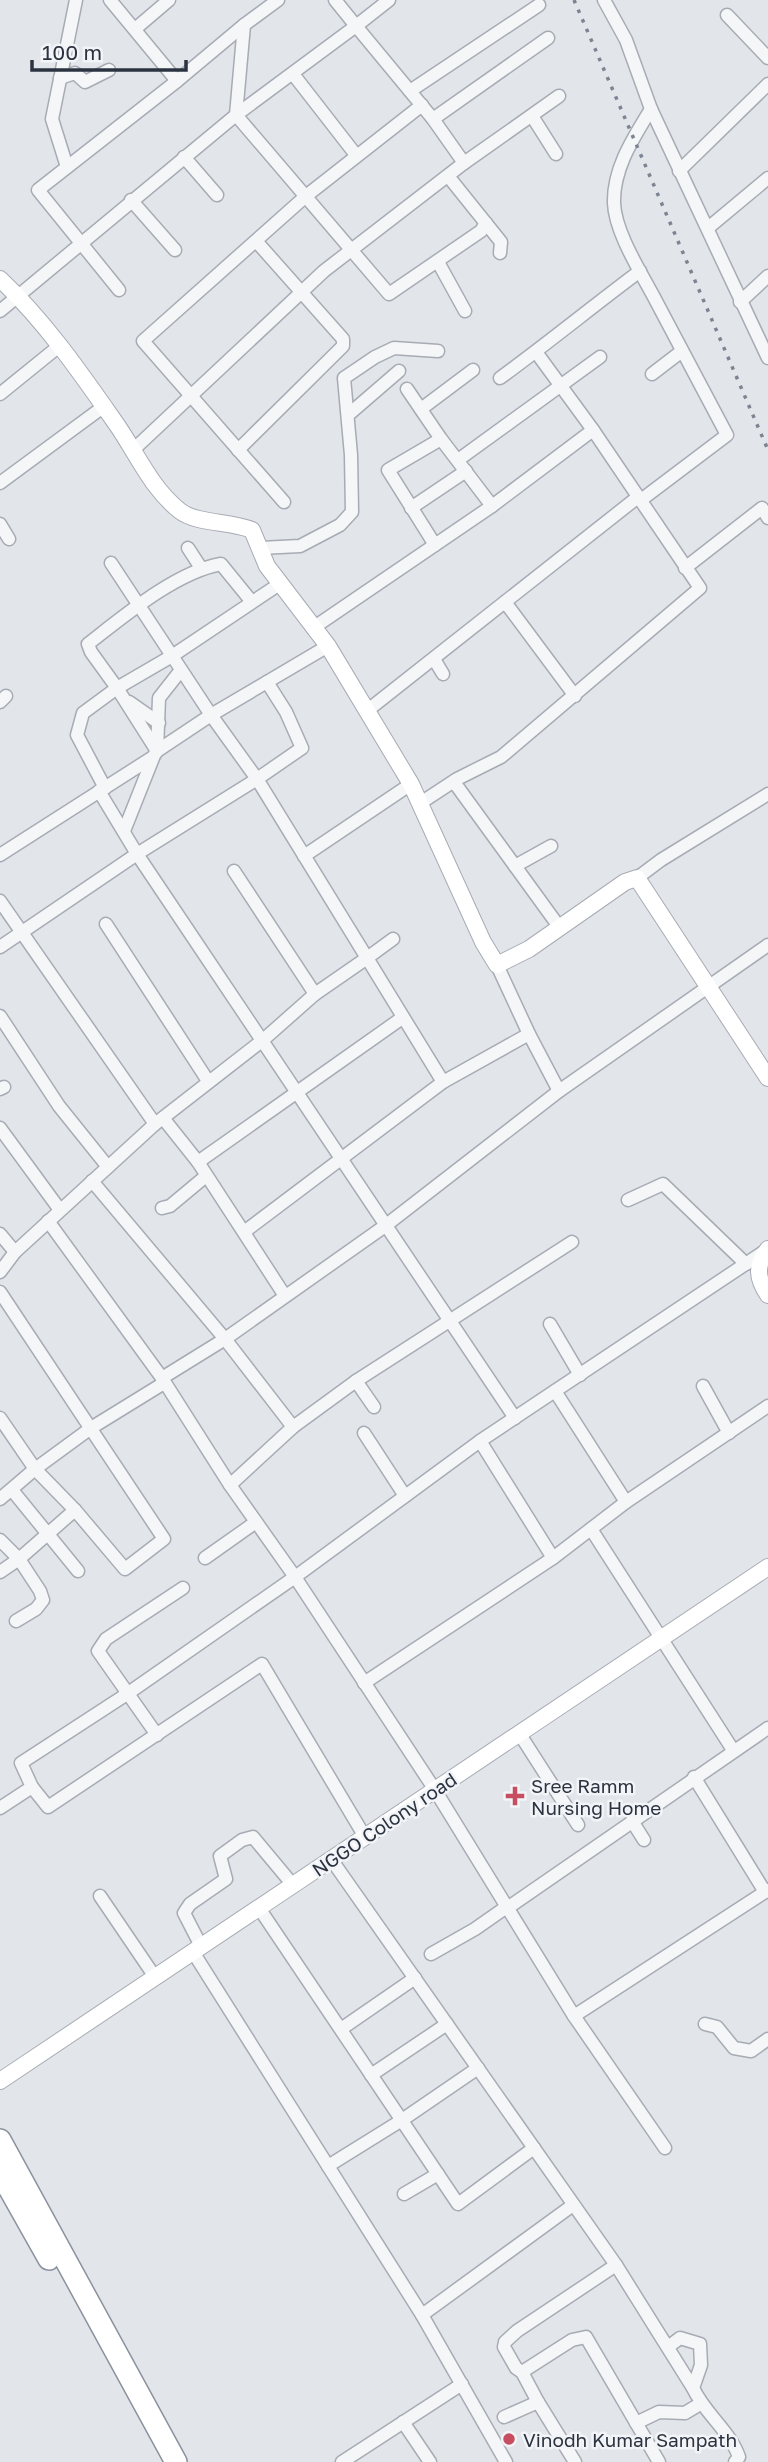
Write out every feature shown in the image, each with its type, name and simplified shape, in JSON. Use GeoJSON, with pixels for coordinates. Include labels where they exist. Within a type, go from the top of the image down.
{"type":"FeatureCollection","features":[{"type":"Feature","properties":{"kind":"highway"},"geometry":{"type":"LineString","coordinates":[[0,2140],[176,2462]]}},
{"type":"Feature","properties":{"kind":"highway"},"geometry":{"type":"LineString","coordinates":[[0,2172],[163,2462]]}},
{"type":"Feature","properties":{"kind":"street"},"geometry":{"type":"LineString","coordinates":[[67,167],[52,119],[76,0]]}},
{"type":"Feature","properties":{"kind":"street"},"geometry":{"type":"LineString","coordinates":[[110,0],[177,81]]}},
{"type":"Feature","properties":{"kind":"street"},"geometry":{"type":"LineString","coordinates":[[135,29],[169,0]]}},
{"type":"Feature","properties":{"kind":"street"},"geometry":{"type":"LineString","coordinates":[[119,289],[38,190],[177,81],[244,24],[278,0]]}},
{"type":"Feature","properties":{"kind":"street"},"geometry":{"type":"LineString","coordinates":[[335,0],[422,105],[464,163]]}},
{"type":"Feature","properties":{"kind":"street"},"geometry":{"type":"LineString","coordinates":[[604,0],[625,40],[651,109],[679,171],[708,228],[740,302],[766,350]]}},
{"type":"Feature","properties":{"kind":"street"},"geometry":{"type":"LineString","coordinates":[[0,311],[236,115],[386,1]]}},
{"type":"Feature","properties":{"kind":"street"},"geometry":{"type":"LineString","coordinates":[[410,91],[538,5]]}},
{"type":"Feature","properties":{"kind":"street"},"geometry":{"type":"LineString","coordinates":[[727,15],[766,50]]}},
{"type":"Feature","properties":{"kind":"street"},"geometry":{"type":"LineString","coordinates":[[244,24],[236,115],[389,294],[481,231],[486,223]]}},
{"type":"Feature","properties":{"kind":"street"},"geometry":{"type":"LineString","coordinates":[[433,119],[548,37]]}},
{"type":"Feature","properties":{"kind":"street"},"geometry":{"type":"LineString","coordinates":[[219,45],[241,57]]}},
{"type":"Feature","properties":{"kind":"street"},"geometry":{"type":"LineString","coordinates":[[60,78],[75,72],[85,82],[109,69]]}},
{"type":"Feature","properties":{"kind":"street"},"geometry":{"type":"LineString","coordinates":[[293,74],[356,155]]}},
{"type":"Feature","properties":{"kind":"street"},"geometry":{"type":"LineString","coordinates":[[679,171],[768,84]]}},
{"type":"Feature","properties":{"kind":"street"},"geometry":{"type":"LineString","coordinates":[[132,451],[301,292],[351,249],[464,163],[559,96]]}},
{"type":"Feature","properties":{"kind":"street"},"geometry":{"type":"LineString","coordinates":[[284,502],[143,341],[306,196],[422,105]]}},
{"type":"Feature","properties":{"kind":"street"},"geometry":{"type":"LineString","coordinates":[[368,710],[639,498],[727,435],[640,271],[617,221],[614,203],[616,184],[626,151],[651,109]]}},
{"type":"Feature","properties":{"kind":"street"},"geometry":{"type":"LineString","coordinates":[[532,116],[556,154]]}},
{"type":"Feature","properties":{"kind":"street"},"geometry":{"type":"LineString","coordinates":[[184,157],[217,195]]}},
{"type":"Feature","properties":{"kind":"street"},"geometry":{"type":"LineString","coordinates":[[448,176],[501,242],[500,253]]}},
{"type":"Feature","properties":{"kind":"street"},"geometry":{"type":"LineString","coordinates":[[708,228],[768,178]]}},
{"type":"Feature","properties":{"kind":"street"},"geometry":{"type":"LineString","coordinates":[[131,200],[175,250]]}},
{"type":"Feature","properties":{"kind":"street"},"geometry":{"type":"LineString","coordinates":[[237,450],[343,346],[343,339],[257,241]]}},
{"type":"Feature","properties":{"kind":"street"},"geometry":{"type":"LineString","coordinates":[[438,262],[465,311]]}},
{"type":"Feature","properties":{"kind":"street"},"geometry":{"type":"LineString","coordinates":[[500,378],[640,271]]}},
{"type":"Feature","properties":{"kind":"street"},"geometry":{"type":"LineString","coordinates":[[740,302],[768,276]]}},
{"type":"Feature","properties":{"kind":"street"},"geometry":{"type":"LineString","coordinates":[[0,279],[19,296],[103,407],[149,477],[182,512],[252,530],[267,566],[328,646],[411,784],[483,943],[497,965],[559,1091]]}},
{"type":"Feature","properties":{"kind":"street"},"geometry":{"type":"LineString","coordinates":[[0,394],[58,347]]}},
{"type":"Feature","properties":{"kind":"street"},"geometry":{"type":"LineString","coordinates":[[260,548],[300,546],[349,518],[353,505],[344,378],[374,357],[394,348],[438,351]]}},
{"type":"Feature","properties":{"kind":"street"},"geometry":{"type":"LineString","coordinates":[[652,374],[682,351]]}},
{"type":"Feature","properties":{"kind":"street"},"geometry":{"type":"LineString","coordinates":[[419,804],[501,757],[699,589],[593,430],[536,352]]}},
{"type":"Feature","properties":{"kind":"street"},"geometry":{"type":"LineString","coordinates":[[411,508],[600,357]]}},
{"type":"Feature","properties":{"kind":"street"},"geometry":{"type":"LineString","coordinates":[[421,409],[473,370]]}},
{"type":"Feature","properties":{"kind":"street"},"geometry":{"type":"LineString","coordinates":[[348,415],[399,371]]}},
{"type":"Feature","properties":{"kind":"street"},"geometry":{"type":"LineString","coordinates":[[407,388],[441,439],[492,506]]}},
{"type":"Feature","properties":{"kind":"street"},"geometry":{"type":"LineString","coordinates":[[0,484],[103,407]]}},
{"type":"Feature","properties":{"kind":"street"},"geometry":{"type":"LineString","coordinates":[[313,628],[492,506],[593,430]]}},
{"type":"Feature","properties":{"kind":"street"},"geometry":{"type":"LineString","coordinates":[[435,545],[388,470],[441,439]]}},
{"type":"Feature","properties":{"kind":"street"},"geometry":{"type":"LineString","coordinates":[[685,568],[762,508],[768,518]]}},
{"type":"Feature","properties":{"kind":"street"},"geometry":{"type":"LineString","coordinates":[[0,524],[9,539]]}},
{"type":"Feature","properties":{"kind":"street"},"geometry":{"type":"LineString","coordinates":[[188,548],[201,568]]}},
{"type":"Feature","properties":{"kind":"street"},"geometry":{"type":"LineString","coordinates":[[111,563],[137,606],[257,779],[443,1082]]}},
{"type":"Feature","properties":{"kind":"street"},"geometry":{"type":"LineString","coordinates":[[155,754],[88,644],[137,606],[201,568],[221,564],[252,602]]}},
{"type":"Feature","properties":{"kind":"street"},"geometry":{"type":"LineString","coordinates":[[281,583],[120,693],[83,713],[77,735],[136,854],[515,1418]]}},
{"type":"Feature","properties":{"kind":"street"},"geometry":{"type":"LineString","coordinates":[[505,602],[575,696]]}},
{"type":"Feature","properties":{"kind":"street"},"geometry":{"type":"LineString","coordinates":[[0,855],[102,790],[211,715],[328,646]]}},
{"type":"Feature","properties":{"kind":"street"},"geometry":{"type":"LineString","coordinates":[[434,659],[443,674]]}},
{"type":"Feature","properties":{"kind":"street"},"geometry":{"type":"LineString","coordinates":[[124,831],[155,754],[159,698],[181,670]]}},
{"type":"Feature","properties":{"kind":"street"},"geometry":{"type":"LineString","coordinates":[[0,947],[136,854],[302,748],[286,712],[268,682]]}},
{"type":"Feature","properties":{"kind":"street"},"geometry":{"type":"LineString","coordinates":[[120,693],[159,723]]}},
{"type":"Feature","properties":{"kind":"street"},"geometry":{"type":"LineString","coordinates":[[454,782],[559,928]]}},
{"type":"Feature","properties":{"kind":"street"},"geometry":{"type":"LineString","coordinates":[[304,856],[411,784]]}},
{"type":"Feature","properties":{"kind":"street"},"geometry":{"type":"LineString","coordinates":[[497,965],[529,949],[625,882],[637,878],[661,860],[768,794]]}},
{"type":"Feature","properties":{"kind":"street"},"geometry":{"type":"LineString","coordinates":[[515,866],[551,846]]}},
{"type":"Feature","properties":{"kind":"street"},"geometry":{"type":"LineString","coordinates":[[234,871],[315,994]]}},
{"type":"Feature","properties":{"kind":"street"},"geometry":{"type":"LineString","coordinates":[[637,878],[768,1078]]}},
{"type":"Feature","properties":{"kind":"street"},"geometry":{"type":"LineString","coordinates":[[0,901],[159,1121],[198,1162],[285,1296]]}},
{"type":"Feature","properties":{"kind":"street"},"geometry":{"type":"LineString","coordinates":[[106,924],[208,1081]]}},
{"type":"Feature","properties":{"kind":"street"},"geometry":{"type":"LineString","coordinates":[[0,1272],[15,1252],[159,1121],[262,1040],[315,994],[393,939]]}},
{"type":"Feature","properties":{"kind":"street"},"geometry":{"type":"LineString","coordinates":[[0,1499],[35,1469],[91,1428],[225,1339],[385,1226],[559,1091],[768,945]]}},
{"type":"Feature","properties":{"kind":"street"},"geometry":{"type":"LineString","coordinates":[[0,1016],[59,1106],[108,1167]]}},
{"type":"Feature","properties":{"kind":"street"},"geometry":{"type":"LineString","coordinates":[[198,1162],[402,1018]]}},
{"type":"Feature","properties":{"kind":"street"},"geometry":{"type":"LineString","coordinates":[[244,1232],[443,1082],[529,1034]]}},
{"type":"Feature","properties":{"kind":"street"},"geometry":{"type":"LineString","coordinates":[[0,1128],[60,1210]]}},
{"type":"Feature","properties":{"kind":"street"},"geometry":{"type":"LineString","coordinates":[[162,1208],[170,1206],[206,1176]]}},
{"type":"Feature","properties":{"kind":"street"},"geometry":{"type":"LineString","coordinates":[[92,1181],[225,1339],[293,1427]]}},
{"type":"Feature","properties":{"kind":"street"},"geometry":{"type":"LineString","coordinates":[[628,1200],[663,1184],[746,1264]]}},
{"type":"Feature","properties":{"kind":"street"},"geometry":{"type":"LineString","coordinates":[[48,1221],[163,1380],[230,1485],[295,1577],[435,1790],[573,2016],[665,2148]]}},
{"type":"Feature","properties":{"kind":"street"},"geometry":{"type":"LineString","coordinates":[[0,1234],[15,1252]]}},
{"type":"Feature","properties":{"kind":"street"},"geometry":{"type":"LineString","coordinates":[[230,1485],[293,1427],[356,1381],[572,1242]]}},
{"type":"Feature","properties":{"kind":"street"},"geometry":{"type":"LineString","coordinates":[[365,1837],[262,1664],[48,1807],[32,1787],[21,1763],[127,1694],[295,1577],[480,1441],[767,1250]]}},
{"type":"Feature","properties":{"kind":"street"},"geometry":{"type":"LineString","coordinates":[[767,1250],[758,1268],[760,1283],[768,1295]]}},
{"type":"Feature","properties":{"kind":"street"},"geometry":{"type":"LineString","coordinates":[[0,1292],[164,1539],[125,1569],[75,1510],[35,1469],[0,1418]]}},
{"type":"Feature","properties":{"kind":"street"},"geometry":{"type":"LineString","coordinates":[[550,1324],[580,1374]]}},
{"type":"Feature","properties":{"kind":"street"},"geometry":{"type":"LineString","coordinates":[[356,1381],[374,1407]]}},
{"type":"Feature","properties":{"kind":"street"},"geometry":{"type":"LineString","coordinates":[[703,1386],[729,1433]]}},
{"type":"Feature","properties":{"kind":"street"},"geometry":{"type":"LineString","coordinates":[[555,1391],[625,1502]]}},
{"type":"Feature","properties":{"kind":"street"},"geometry":{"type":"LineString","coordinates":[[364,1684],[553,1558],[625,1502],[768,1406]]}},
{"type":"Feature","properties":{"kind":"street"},"geometry":{"type":"LineString","coordinates":[[364,1433],[405,1496]]}},
{"type":"Feature","properties":{"kind":"street"},"geometry":{"type":"LineString","coordinates":[[480,1441],[553,1558]]}},
{"type":"Feature","properties":{"kind":"street"},"geometry":{"type":"LineString","coordinates":[[12,1490],[78,1571]]}},
{"type":"Feature","properties":{"kind":"street"},"geometry":{"type":"LineString","coordinates":[[0,1572],[75,1510]]}},
{"type":"Feature","properties":{"kind":"street"},"geometry":{"type":"LineString","coordinates":[[205,1558],[256,1522]]}},
{"type":"Feature","properties":{"kind":"street"},"geometry":{"type":"LineString","coordinates":[[591,1529],[733,1750]]}},
{"type":"Feature","properties":{"kind":"street"},"geometry":{"type":"LineString","coordinates":[[0,1540],[19,1559],[43,1600],[36,1609],[16,1621]]}},
{"type":"Feature","properties":{"kind":"street","name":"NGGO Colony road"},"geometry":{"type":"LineString","coordinates":[[0,2081],[768,1567]]}},
{"type":"Feature","properties":{"kind":"street"},"geometry":{"type":"LineString","coordinates":[[157,1735],[98,1651],[106,1639],[183,1588]]}},
{"type":"Feature","properties":{"kind":"street"},"geometry":{"type":"LineString","coordinates":[[431,1954],[475,1929],[768,1728]]}},
{"type":"Feature","properties":{"kind":"street"},"geometry":{"type":"LineString","coordinates":[[519,1733],[578,1825]]}},
{"type":"Feature","properties":{"kind":"street"},"geometry":{"type":"LineString","coordinates":[[573,2016],[766,1891],[694,1777]]}},
{"type":"Feature","properties":{"kind":"street"},"geometry":{"type":"LineString","coordinates":[[0,1808],[32,1787]]}},
{"type":"Feature","properties":{"kind":"street"},"geometry":{"type":"LineString","coordinates":[[632,1821],[644,1840]]}},
{"type":"Feature","properties":{"kind":"street"},"geometry":{"type":"LineString","coordinates":[[293,1885],[253,1837],[242,1840],[220,1856],[226,1879],[190,1904],[184,1913],[197,1949],[422,2315],[506,2462]]}},
{"type":"Feature","properties":{"kind":"street"},"geometry":{"type":"LineString","coordinates":[[331,1859],[616,2265],[693,2388],[700,2404],[735,2445],[739,2457],[735,2462]]}},
{"type":"Feature","properties":{"kind":"street"},"geometry":{"type":"LineString","coordinates":[[100,1896],[155,1977]]}},
{"type":"Feature","properties":{"kind":"street"},"geometry":{"type":"LineString","coordinates":[[259,1908],[458,2204],[534,2148]]}},
{"type":"Feature","properties":{"kind":"street"},"geometry":{"type":"LineString","coordinates":[[341,2029],[415,1978]]}},
{"type":"Feature","properties":{"kind":"street"},"geometry":{"type":"LineString","coordinates":[[371,2075],[447,2024]]}},
{"type":"Feature","properties":{"kind":"street"},"geometry":{"type":"LineString","coordinates":[[705,2024],[717,2027],[734,2048],[751,2051],[768,2039]]}},
{"type":"Feature","properties":{"kind":"street"},"geometry":{"type":"LineString","coordinates":[[328,2166],[478,2068]]}},
{"type":"Feature","properties":{"kind":"street"},"geometry":{"type":"LineString","coordinates":[[404,2194],[438,2175]]}},
{"type":"Feature","properties":{"kind":"street"},"geometry":{"type":"LineString","coordinates":[[422,2315],[573,2205]]}},
{"type":"Feature","properties":{"kind":"street"},"geometry":{"type":"LineString","coordinates":[[575,2462],[522,2372],[511,2361],[504,2347],[505,2342],[526,2324],[616,2265]]}},
{"type":"Feature","properties":{"kind":"street"},"geometry":{"type":"LineString","coordinates":[[522,2372],[572,2340],[586,2337],[659,2462]]}},
{"type":"Feature","properties":{"kind":"street"},"geometry":{"type":"LineString","coordinates":[[668,2347],[680,2338],[700,2344],[701,2365],[693,2388]]}},
{"type":"Feature","properties":{"kind":"street"},"geometry":{"type":"LineString","coordinates":[[345,2461],[461,2384]]}},
{"type":"Feature","properties":{"kind":"street"},"geometry":{"type":"LineString","coordinates":[[504,2417],[538,2402]]}},
{"type":"Feature","properties":{"kind":"street"},"geometry":{"type":"LineString","coordinates":[[636,2423],[660,2413],[685,2413],[700,2404]]}},
{"type":"Feature","properties":{"kind":"street"},"geometry":{"type":"LineString","coordinates":[[403,2422],[430,2462]]}},
{"type":"Feature","properties":{"kind":"railway"},"geometry":{"type":"LineString","coordinates":[[574,0],[768,450]]}},
{"type":"Feature","properties":{"kind":"place","name":"Sree Ramm Nursing Home"},"geometry":{"type":"Point","coordinates":[515,1796]}},
{"type":"Feature","properties":{"kind":"place","name":"Vinodh Kumar Sampath"},"geometry":{"type":"Point","coordinates":[509,2439]}}]}
